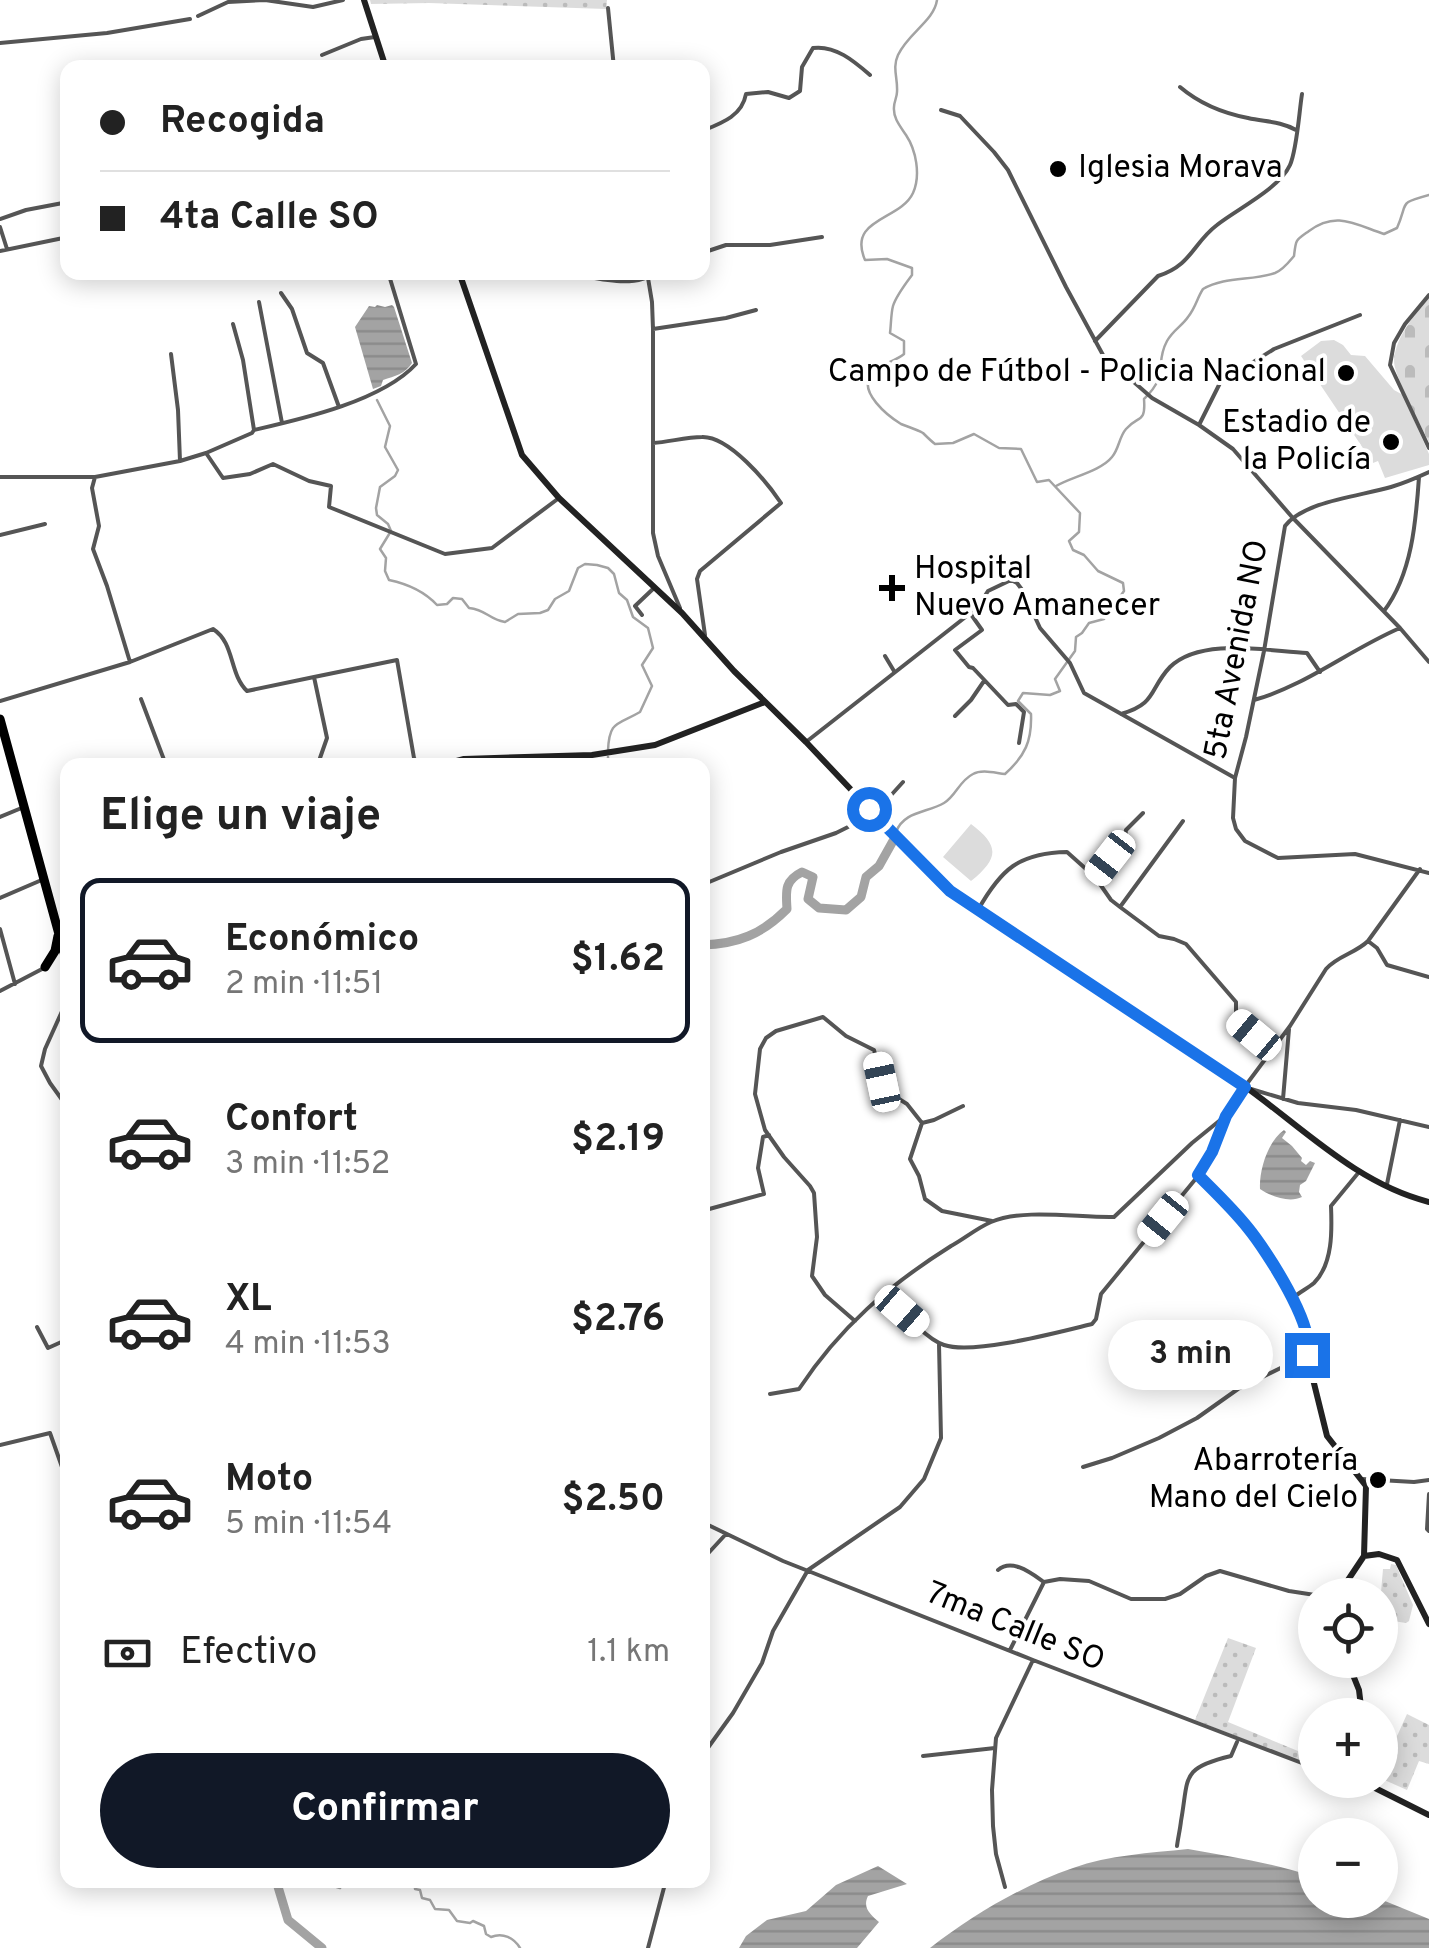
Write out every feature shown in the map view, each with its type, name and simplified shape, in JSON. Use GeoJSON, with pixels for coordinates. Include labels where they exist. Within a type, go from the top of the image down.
{"type":"FeatureCollection","features":[{"type":"Feature","properties":{"kind":"highway"},"geometry":{"type":"LineString","coordinates":[[0,719],[60,940]]}},
{"type":"Feature","properties":{"kind":"highway"},"geometry":{"type":"LineString","coordinates":[[45,967],[55,951],[58,934]]}},
{"type":"Feature","properties":{"kind":"street"},"geometry":{"type":"LineString","coordinates":[[198,16],[228,2],[265,0],[313,7],[342,0]]}},
{"type":"Feature","properties":{"kind":"street"},"geometry":{"type":"LineString","coordinates":[[364,0],[383,60]]}},
{"type":"Feature","properties":{"kind":"street"},"geometry":{"type":"LineString","coordinates":[[608,8],[613,60]]}},
{"type":"Feature","properties":{"kind":"street"},"geometry":{"type":"LineString","coordinates":[[0,44],[108,33],[190,19]]}},
{"type":"Feature","properties":{"kind":"street"},"geometry":{"type":"LineString","coordinates":[[322,56],[361,39],[376,37]]}},
{"type":"Feature","properties":{"kind":"street"},"geometry":{"type":"LineString","coordinates":[[710,128],[744,106],[746,94],[768,92],[789,98],[800,91],[802,67],[812,48],[834,50],[870,75]]}},
{"type":"Feature","properties":{"kind":"street"},"geometry":{"type":"LineString","coordinates":[[1180,87],[1211,108],[1296,130]]}},
{"type":"Feature","properties":{"kind":"street"},"geometry":{"type":"LineString","coordinates":[[1094,341],[1158,276],[1187,260],[1214,227],[1282,175],[1290,164],[1302,94]]}},
{"type":"Feature","properties":{"kind":"street"},"geometry":{"type":"LineString","coordinates":[[941,110],[960,116],[994,152],[1017,185],[1103,354],[1147,394],[1233,449],[1429,662]]}},
{"type":"Feature","properties":{"kind":"street"},"geometry":{"type":"LineString","coordinates":[[0,219],[60,204]]}},
{"type":"Feature","properties":{"kind":"street"},"geometry":{"type":"LineString","coordinates":[[0,227],[3,250],[60,239]]}},
{"type":"Feature","properties":{"kind":"street"},"geometry":{"type":"LineString","coordinates":[[710,251],[726,245],[770,245],[822,236]]}},
{"type":"Feature","properties":{"kind":"street"},"geometry":{"type":"LineString","coordinates":[[0,477],[95,476],[180,462],[254,430],[300,420],[386,386],[416,364],[390,280]]}},
{"type":"Feature","properties":{"kind":"street"},"geometry":{"type":"LineString","coordinates":[[462,280],[522,455],[559,498],[682,612],[950,891],[1245,1087],[1360,1172],[1429,1202]]}},
{"type":"Feature","properties":{"kind":"street"},"geometry":{"type":"LineString","coordinates":[[648,280],[653,329],[653,533],[658,556],[682,612]]}},
{"type":"Feature","properties":{"kind":"street"},"geometry":{"type":"LineString","coordinates":[[281,292],[292,309],[308,354],[323,362],[338,407]]}},
{"type":"Feature","properties":{"kind":"street"},"geometry":{"type":"LineString","coordinates":[[1429,295],[1394,343],[1390,365],[1429,448]]}},
{"type":"Feature","properties":{"kind":"street"},"geometry":{"type":"LineString","coordinates":[[260,302],[282,423]]}},
{"type":"Feature","properties":{"kind":"street"},"geometry":{"type":"LineString","coordinates":[[653,329],[756,310]]}},
{"type":"Feature","properties":{"kind":"street"},"geometry":{"type":"LineString","coordinates":[[1199,425],[1220,383],[1274,350],[1360,314]]}},
{"type":"Feature","properties":{"kind":"street"},"geometry":{"type":"LineString","coordinates":[[233,324],[244,360],[254,430]]}},
{"type":"Feature","properties":{"kind":"street"},"geometry":{"type":"LineString","coordinates":[[171,354],[180,462]]}},
{"type":"Feature","properties":{"kind":"street"},"geometry":{"type":"LineString","coordinates":[[653,443],[716,439],[748,463],[781,503],[700,571],[697,579],[705,636]]}},
{"type":"Feature","properties":{"kind":"street"},"geometry":{"type":"LineString","coordinates":[[206,453],[224,478],[250,474],[273,464],[309,481],[331,486],[329,507],[444,554],[492,548],[559,498]]}},
{"type":"Feature","properties":{"kind":"street","name":"5ta Avenida NO"},"geometry":{"type":"LineString","coordinates":[[1420,869],[1356,854],[1278,858],[1245,842],[1232,818],[1235,778],[1264,651],[1285,526],[1292,517],[1429,472]]}},
{"type":"Feature","properties":{"kind":"street"},"geometry":{"type":"LineString","coordinates":[[95,476],[92,488],[99,526],[93,549],[130,662]]}},
{"type":"Feature","properties":{"kind":"street"},"geometry":{"type":"LineString","coordinates":[[1383,612],[1392,601],[1410,546],[1419,477]]}},
{"type":"Feature","properties":{"kind":"street"},"geometry":{"type":"LineString","coordinates":[[0,534],[45,524]]}},
{"type":"Feature","properties":{"kind":"street"},"geometry":{"type":"LineString","coordinates":[[806,742],[976,608],[988,590],[1010,580],[1023,591],[1040,628],[1066,658],[1084,693],[1235,778]]}},
{"type":"Feature","properties":{"kind":"street"},"geometry":{"type":"LineString","coordinates":[[642,614],[635,606],[654,588]]}},
{"type":"Feature","properties":{"kind":"street"},"geometry":{"type":"LineString","coordinates":[[970,613],[982,630],[955,650],[1008,705],[1016,704],[1024,712],[1018,743]]}},
{"type":"Feature","properties":{"kind":"street"},"geometry":{"type":"LineString","coordinates":[[0,701],[130,662],[213,628],[226,642],[244,689],[251,691],[397,660],[414,758]]}},
{"type":"Feature","properties":{"kind":"street"},"geometry":{"type":"LineString","coordinates":[[1254,700],[1280,692],[1400,628]]}},
{"type":"Feature","properties":{"kind":"street"},"geometry":{"type":"LineString","coordinates":[[1121,714],[1139,709],[1150,699],[1169,668],[1188,654],[1209,648],[1307,653],[1320,672]]}},
{"type":"Feature","properties":{"kind":"street"},"geometry":{"type":"LineString","coordinates":[[884,656],[894,671]]}},
{"type":"Feature","properties":{"kind":"street"},"geometry":{"type":"LineString","coordinates":[[314,677],[327,738],[320,758]]}},
{"type":"Feature","properties":{"kind":"street"},"geometry":{"type":"LineString","coordinates":[[955,716],[984,681]]}},
{"type":"Feature","properties":{"kind":"street"},"geometry":{"type":"LineString","coordinates":[[141,698],[163,758]]}},
{"type":"Feature","properties":{"kind":"street"},"geometry":{"type":"LineString","coordinates":[[538,758],[592,755],[655,744],[766,702]]}},
{"type":"Feature","properties":{"kind":"street"},"geometry":{"type":"LineString","coordinates":[[710,883],[836,832],[872,812],[902,782]]}},
{"type":"Feature","properties":{"kind":"street"},"geometry":{"type":"LineString","coordinates":[[0,817],[24,807]]}},
{"type":"Feature","properties":{"kind":"street"},"geometry":{"type":"LineString","coordinates":[[1095,877],[1126,838],[1126,830],[1143,813]]}},
{"type":"Feature","properties":{"kind":"street"},"geometry":{"type":"LineString","coordinates":[[1120,906],[1183,821]]}},
{"type":"Feature","properties":{"kind":"street"},"geometry":{"type":"LineString","coordinates":[[978,910],[993,883],[1016,864],[1041,853],[1067,852],[1095,877],[1111,900],[1159,936],[1186,944],[1236,1002],[1236,1020],[1272,1050]]}},
{"type":"Feature","properties":{"kind":"street"},"geometry":{"type":"LineString","coordinates":[[887,1291],[902,1311],[940,1344],[962,1348],[1092,1324],[1101,1294],[1198,1175],[1226,1116],[1330,964],[1361,948],[1420,869],[1429,872]]}},
{"type":"Feature","properties":{"kind":"street"},"geometry":{"type":"LineString","coordinates":[[0,898],[44,879]]}},
{"type":"Feature","properties":{"kind":"street"},"geometry":{"type":"LineString","coordinates":[[0,930],[14,984]]}},
{"type":"Feature","properties":{"kind":"street"},"geometry":{"type":"LineString","coordinates":[[1368,941],[1387,965],[1427,974]]}},
{"type":"Feature","properties":{"kind":"street"},"geometry":{"type":"LineString","coordinates":[[0,991],[60,959]]}},
{"type":"Feature","properties":{"kind":"street"},"geometry":{"type":"LineString","coordinates":[[60,1016],[41,1066],[60,1097]]}},
{"type":"Feature","properties":{"kind":"street"},"geometry":{"type":"LineString","coordinates":[[854,1321],[825,1295],[812,1276],[816,1237],[814,1193],[784,1158],[760,1118],[755,1094],[760,1049],[766,1038],[776,1032],[823,1017],[846,1036],[874,1050],[888,1092],[907,1104],[922,1122]]}},
{"type":"Feature","properties":{"kind":"street"},"geometry":{"type":"LineString","coordinates":[[1283,1099],[1290,1026]]}},
{"type":"Feature","properties":{"kind":"street"},"geometry":{"type":"LineString","coordinates":[[1245,1087],[1306,1105],[1356,1110],[1429,1127]]}},
{"type":"Feature","properties":{"kind":"street"},"geometry":{"type":"LineString","coordinates":[[922,1122],[963,1106]]}},
{"type":"Feature","properties":{"kind":"street"},"geometry":{"type":"LineString","coordinates":[[922,1122],[910,1159],[926,1199],[942,1211],[992,1221],[1026,1216],[1114,1217],[1192,1142],[1226,1116]]}},
{"type":"Feature","properties":{"kind":"street"},"geometry":{"type":"LineString","coordinates":[[1387,1186],[1400,1120]]}},
{"type":"Feature","properties":{"kind":"street"},"geometry":{"type":"LineString","coordinates":[[710,1209],[764,1194],[758,1168],[763,1137],[769,1135]]}},
{"type":"Feature","properties":{"kind":"street"},"geometry":{"type":"LineString","coordinates":[[1293,1297],[1316,1282],[1329,1254],[1331,1206],[1360,1172]]}},
{"type":"Feature","properties":{"kind":"street"},"geometry":{"type":"LineString","coordinates":[[1198,1175],[1250,1230],[1293,1297],[1311,1345],[1307,1355],[1327,1436],[1366,1486],[1364,1556],[1349,1578]]}},
{"type":"Feature","properties":{"kind":"street"},"geometry":{"type":"LineString","coordinates":[[770,1394],[799,1389],[822,1355],[887,1291],[992,1221]]}},
{"type":"Feature","properties":{"kind":"street"},"geometry":{"type":"LineString","coordinates":[[37,1326],[48,1348],[60,1343]]}},
{"type":"Feature","properties":{"kind":"street"},"geometry":{"type":"LineString","coordinates":[[710,1745],[762,1663],[773,1631],[808,1570],[884,1519],[911,1497],[924,1479],[941,1438],[940,1344]]}},
{"type":"Feature","properties":{"kind":"street"},"geometry":{"type":"LineString","coordinates":[[1083,1467],[1159,1438],[1197,1418],[1238,1389],[1307,1355]]}},
{"type":"Feature","properties":{"kind":"street"},"geometry":{"type":"LineString","coordinates":[[0,1445],[50,1433],[60,1461]]}},
{"type":"Feature","properties":{"kind":"street"},"geometry":{"type":"LineString","coordinates":[[1362,1479],[1429,1480]]}},
{"type":"Feature","properties":{"kind":"street"},"geometry":{"type":"LineString","coordinates":[[1429,1494],[1429,1531]]}},
{"type":"Feature","properties":{"kind":"street","name":"7ma Calle SO"},"geometry":{"type":"LineString","coordinates":[[710,1526],[808,1570],[1298,1762]]}},
{"type":"Feature","properties":{"kind":"street"},"geometry":{"type":"LineString","coordinates":[[710,1551],[726,1534]]}},
{"type":"Feature","properties":{"kind":"street"},"geometry":{"type":"LineString","coordinates":[[1366,1537],[1379,1554]]}},
{"type":"Feature","properties":{"kind":"street"},"geometry":{"type":"LineString","coordinates":[[1364,1556],[1392,1557],[1401,1566],[1429,1624]]}},
{"type":"Feature","properties":{"kind":"street"},"geometry":{"type":"LineString","coordinates":[[998,1570],[1011,1565],[1044,1582],[1089,1581],[1131,1599],[1165,1599],[1220,1571],[1298,1592]]}},
{"type":"Feature","properties":{"kind":"street"},"geometry":{"type":"LineString","coordinates":[[1010,1650],[1044,1582]]}},
{"type":"Feature","properties":{"kind":"street"},"geometry":{"type":"LineString","coordinates":[[1005,1887],[992,1826],[996,1738],[1033,1660]]}},
{"type":"Feature","properties":{"kind":"street"},"geometry":{"type":"LineString","coordinates":[[1176,1846],[1184,1789],[1190,1777],[1209,1761],[1230,1756],[1238,1740]]}},
{"type":"Feature","properties":{"kind":"street"},"geometry":{"type":"LineString","coordinates":[[922,1756],[996,1748]]}},
{"type":"Feature","properties":{"kind":"street"},"geometry":{"type":"LineString","coordinates":[[1397,1798],[1429,1815]]}},
{"type":"Feature","properties":{"kind":"street"},"geometry":{"type":"LineString","coordinates":[[648,1948],[664,1888]]}},
{"type":"Feature","properties":{"kind":"green space"},"geometry":{"type":"Polygon","coordinates":[[[370,0],[607,0],[606,9],[371,4],[370,0]]]}},
{"type":"Feature","properties":{"kind":"green space"},"geometry":{"type":"Polygon","coordinates":[[[1429,296],[1429,442],[1394,360],[1402,334],[1429,296]]]}},
{"type":"Feature","properties":{"kind":"green space"},"geometry":{"type":"Polygon","coordinates":[[[1334,340],[1351,355],[1365,356],[1403,395],[1429,454],[1429,465],[1385,478],[1378,461],[1373,463],[1301,356],[1321,341],[1334,340]]]}},
{"type":"Feature","properties":{"kind":"green space"},"geometry":{"type":"Polygon","coordinates":[[[971,824],[987,839],[992,852],[987,865],[971,881],[943,857],[971,824]]]}},
{"type":"Feature","properties":{"kind":"green space"},"geometry":{"type":"Polygon","coordinates":[[[1391,1564],[1396,1565],[1413,1605],[1406,1623],[1398,1622],[1398,1578],[1382,1578],[1383,1569],[1390,1569],[1391,1564]]]}},
{"type":"Feature","properties":{"kind":"green space"},"geometry":{"type":"Polygon","coordinates":[[[1228,1638],[1256,1648],[1228,1722],[1298,1751],[1298,1760],[1195,1720],[1228,1638]]]}},
{"type":"Feature","properties":{"kind":"green space"},"geometry":{"type":"Polygon","coordinates":[[[1407,1714],[1429,1725],[1429,1764],[1419,1761],[1407,1790],[1398,1786],[1398,1734],[1407,1714]]]}},
{"type":"Feature","properties":{"kind":"shaded area"},"geometry":{"type":"Polygon","coordinates":[[[369,306],[394,307],[412,363],[373,389],[355,327],[369,306]]]}},
{"type":"Feature","properties":{"kind":"shaded area"},"geometry":{"type":"Polygon","coordinates":[[[1284,1130],[1282,1138],[1301,1161],[1306,1165],[1310,1161],[1315,1163],[1300,1185],[1302,1197],[1297,1199],[1281,1198],[1260,1189],[1266,1156],[1284,1130]]]}},
{"type":"Feature","properties":{"kind":"shaded area"},"geometry":{"type":"Polygon","coordinates":[[[1188,1849],[1298,1872],[1298,1918],[1398,1918],[1398,1906],[1429,1919],[1429,1948],[930,1948],[998,1902],[1035,1883],[1073,1868],[1130,1855],[1188,1849]]]}},
{"type":"Feature","properties":{"kind":"shaded area"},"geometry":{"type":"Polygon","coordinates":[[[878,1866],[907,1884],[868,1896],[867,1908],[879,1922],[857,1948],[739,1948],[746,1936],[767,1920],[806,1911],[836,1885],[878,1866]]]}},
{"type":"Feature","properties":{"kind":"waterway"},"geometry":{"type":"LineString","coordinates":[[896,832],[910,816],[948,800],[973,774],[1005,774],[1012,767],[1026,747],[1030,732],[1031,714],[1018,701],[1023,693],[1050,695],[1060,691],[1055,679],[1075,651],[1076,637],[1089,623],[1104,619],[1124,591],[1123,583],[1098,571],[1084,555],[1073,550],[1069,541],[1079,532],[1080,513],[1049,480],[1037,482],[1021,449],[999,448],[974,434],[953,443],[935,444],[889,415],[868,389],[874,371],[904,354],[904,341],[890,333],[891,316],[912,268],[887,259],[865,260],[861,246],[869,228],[913,193],[915,155],[894,111],[895,64],[902,47],[931,14],[937,0]]}},
{"type":"Feature","properties":{"kind":"waterway"},"geometry":{"type":"LineString","coordinates":[[1056,486],[1112,457],[1126,429],[1142,416],[1144,399],[1157,383],[1167,341],[1191,313],[1203,289],[1220,282],[1278,272],[1294,256],[1299,239],[1328,222],[1345,221],[1384,234],[1397,228],[1408,202],[1429,195]]}},
{"type":"Feature","properties":{"kind":"waterway"},"geometry":{"type":"LineString","coordinates":[[377,400],[390,426],[385,447],[398,470],[380,487],[376,508],[391,531],[380,549],[386,558],[389,580],[415,589],[437,605],[447,604],[453,598],[462,599],[469,608],[505,622],[518,614],[548,610],[555,599],[569,591],[578,568],[585,564],[608,568],[614,574],[619,593],[627,600],[633,617],[648,628],[653,648],[642,665],[652,686],[640,712],[613,728],[608,751]]}},
{"type":"Feature","properties":{"kind":"waterway"},"geometry":{"type":"LineString","coordinates":[[710,944],[738,940],[768,925],[787,909],[789,883],[802,872],[813,877],[808,899],[819,908],[846,910],[861,897],[866,877],[879,866],[893,841]]}},
{"type":"Feature","properties":{"kind":"waterway"},"geometry":{"type":"LineString","coordinates":[[278,1888],[288,1920],[322,1948]]}},
{"type":"Feature","properties":{"kind":"waterway"},"geometry":{"type":"LineString","coordinates":[[415,1888],[435,1909],[449,1910],[457,1921],[484,1926],[491,1937],[508,1937],[520,1948]]}},
{"type":"Feature","properties":{"kind":"place","name":"Iglesia Morava"},"geometry":{"type":"Point","coordinates":[1058,169]}},
{"type":"Feature","properties":{"kind":"place","name":"Campo de Fútbol - Policia Nacional"},"geometry":{"type":"Point","coordinates":[1346,373]}},
{"type":"Feature","properties":{"kind":"place","name":"Estadio de la Policía"},"geometry":{"type":"Point","coordinates":[1391,442]}},
{"type":"Feature","properties":{"kind":"place","name":"Hospital Nuevo Amanecer"},"geometry":{"type":"Point","coordinates":[892,588]}},
{"type":"Feature","properties":{"kind":"place","name":"Abarrotería Mano del Cielo"},"geometry":{"type":"Point","coordinates":[1378,1480]}},
{"type":"Feature","properties":{"kind":"route"},"geometry":{"type":"LineString","coordinates":[[869,809],[950,891],[1245,1087],[1226,1116],[1198,1175],[1250,1230],[1293,1297],[1311,1345],[1307,1355]]}}]}
